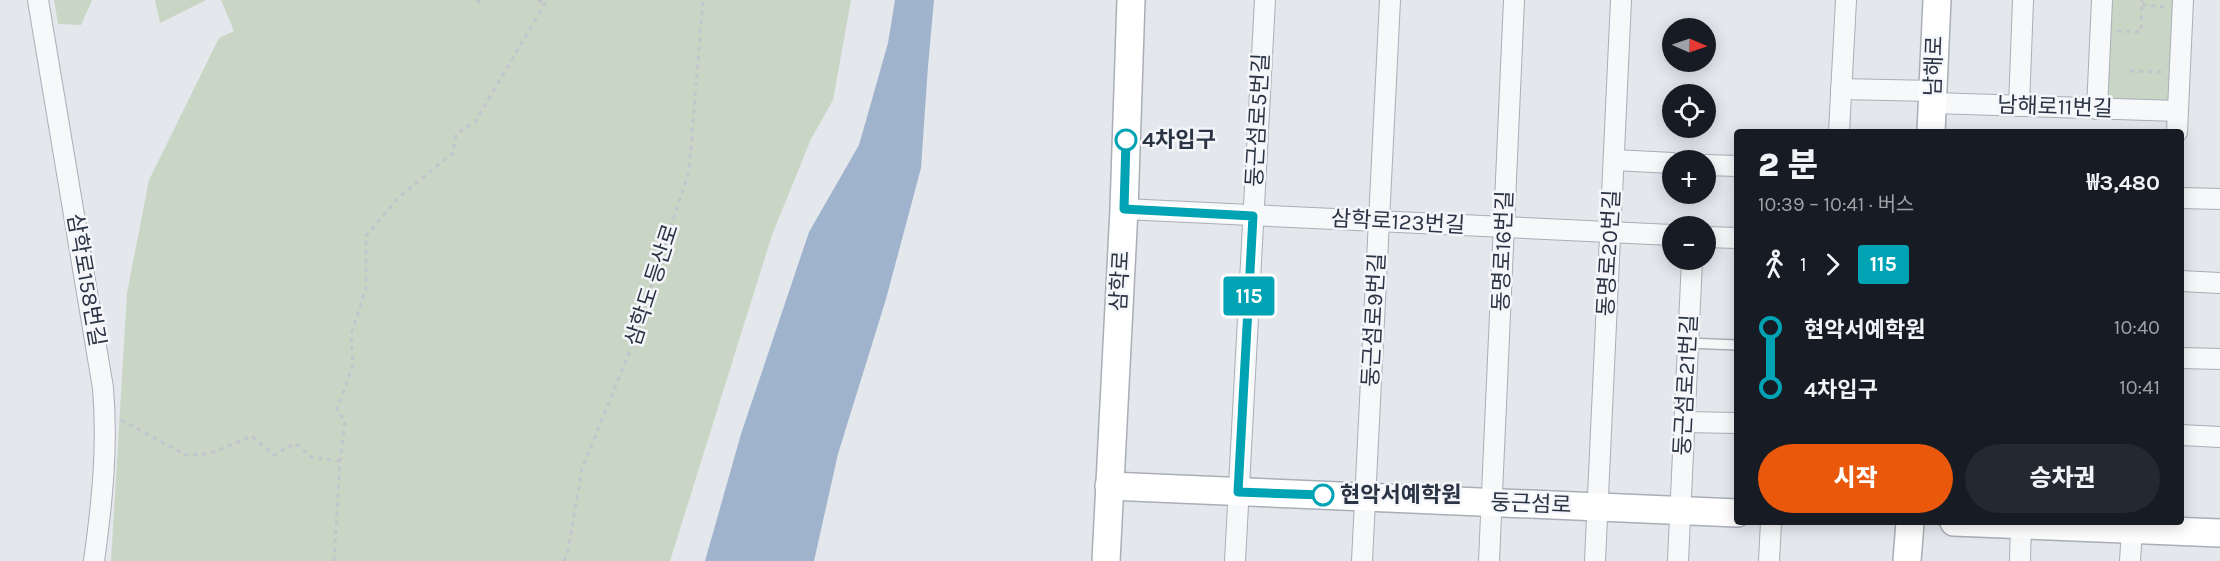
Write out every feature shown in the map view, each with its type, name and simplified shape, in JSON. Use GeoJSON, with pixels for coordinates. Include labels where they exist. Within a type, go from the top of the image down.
{"type":"FeatureCollection","features":[{"type":"Feature","properties":{"kind":"street","name":"삼학로158번길"},"geometry":{"type":"LineString","coordinates":[[38,0],[99,352],[106,414],[105,476],[94,561]]}},
{"type":"Feature","properties":{"kind":"street","name":"삼학로"},"geometry":{"type":"LineString","coordinates":[[1106,561],[1124,209],[1131,0]]}},
{"type":"Feature","properties":{"kind":"street","name":"둥근섬로5번길"},"geometry":{"type":"LineString","coordinates":[[1235,561],[1265,0]]}},
{"type":"Feature","properties":{"kind":"street","name":"둥근섬로9번길"},"geometry":{"type":"LineString","coordinates":[[1362,561],[1390,0]]}},
{"type":"Feature","properties":{"kind":"street","name":"동명로16번길"},"geometry":{"type":"LineString","coordinates":[[1489,561],[1514,0]]}},
{"type":"Feature","properties":{"kind":"street","name":"동명로20번길"},"geometry":{"type":"LineString","coordinates":[[1595,561],[1622,0]]}},
{"type":"Feature","properties":{"kind":"street"},"geometry":{"type":"LineString","coordinates":[[1839,129],[1846,0]]}},
{"type":"Feature","properties":{"kind":"street","name":"남해로"},"geometry":{"type":"LineString","coordinates":[[1931,129],[1937,0]]}},
{"type":"Feature","properties":{"kind":"street"},"geometry":{"type":"LineString","coordinates":[[2019,106],[2023,0]]}},
{"type":"Feature","properties":{"kind":"street"},"geometry":{"type":"LineString","coordinates":[[2097,109],[2102,0]]}},
{"type":"Feature","properties":{"kind":"street"},"geometry":{"type":"LineString","coordinates":[[2177,129],[2182,0]]}},
{"type":"Feature","properties":{"kind":"street","name":"남해로11번길"},"geometry":{"type":"LineString","coordinates":[[1841,89],[2019,106],[2178,111]]}},
{"type":"Feature","properties":{"kind":"street"},"geometry":{"type":"LineString","coordinates":[[1614,160],[1662,162]]}},
{"type":"Feature","properties":{"kind":"street"},"geometry":{"type":"LineString","coordinates":[[1716,165],[1734,166]]}},
{"type":"Feature","properties":{"kind":"street"},"geometry":{"type":"LineString","coordinates":[[2184,198],[2220,200]]}},
{"type":"Feature","properties":{"kind":"street","name":"삼학로123번길"},"geometry":{"type":"LineString","coordinates":[[1124,209],[1662,235]]}},
{"type":"Feature","properties":{"kind":"street"},"geometry":{"type":"LineString","coordinates":[[1716,237],[1734,238]]}},
{"type":"Feature","properties":{"kind":"street","name":"둥근섬로21번길"},"geometry":{"type":"LineString","coordinates":[[1678,561],[1692,270]]}},
{"type":"Feature","properties":{"kind":"street"},"geometry":{"type":"LineString","coordinates":[[2184,281],[2220,283]]}},
{"type":"Feature","properties":{"kind":"street"},"geometry":{"type":"LineString","coordinates":[[2184,358],[2220,359]]}},
{"type":"Feature","properties":{"kind":"street"},"geometry":{"type":"LineString","coordinates":[[1684,422],[1734,423]]}},
{"type":"Feature","properties":{"kind":"street"},"geometry":{"type":"LineString","coordinates":[[2184,435],[2220,437]]}},
{"type":"Feature","properties":{"kind":"street","name":"둥근섬로"},"geometry":{"type":"LineString","coordinates":[[1109,486],[1734,513]]}},
{"type":"Feature","properties":{"kind":"street"},"geometry":{"type":"LineString","coordinates":[[1769,561],[1771,525]]}},
{"type":"Feature","properties":{"kind":"street"},"geometry":{"type":"LineString","coordinates":[[1907,561],[1910,525]]}},
{"type":"Feature","properties":{"kind":"street"},"geometry":{"type":"LineString","coordinates":[[2007,525],[2020,561]]}},
{"type":"Feature","properties":{"kind":"street"},"geometry":{"type":"LineString","coordinates":[[2028,525],[2220,533]]}},
{"type":"Feature","properties":{"kind":"street"},"geometry":{"type":"LineString","coordinates":[[2130,561],[2132,530]]}},
{"type":"Feature","properties":{"kind":"lane"},"geometry":{"type":"LineString","coordinates":[[1688,343],[1734,345]]}},
{"type":"Feature","properties":{"kind":"path"},"geometry":{"type":"LineString","coordinates":[[477,0],[479,2],[484,0]]}},
{"type":"Feature","properties":{"kind":"path"},"geometry":{"type":"LineString","coordinates":[[334,561],[340,461],[345,421],[337,410],[353,365],[351,334],[366,288],[366,236],[399,197],[453,153],[456,134],[475,122],[546,2],[538,0]]}},
{"type":"Feature","properties":{"kind":"path","name":"삼학도 등산로"},"geometry":{"type":"LineString","coordinates":[[564,561],[568,550],[582,469],[631,348],[689,171],[703,0]]}},
{"type":"Feature","properties":{"kind":"path"},"geometry":{"type":"LineString","coordinates":[[2112,31],[2141,32],[2142,0]]}},
{"type":"Feature","properties":{"kind":"path"},"geometry":{"type":"LineString","coordinates":[[2130,71],[2167,72]]}},
{"type":"Feature","properties":{"kind":"path"},"geometry":{"type":"LineString","coordinates":[[106,414],[119,418],[186,454],[209,454],[252,436],[274,455],[295,443],[311,457],[340,461]]}},
{"type":"Feature","properties":{"kind":"green space"},"geometry":{"type":"Polygon","coordinates":[[[54,0],[92,0],[81,25],[58,24],[54,0]]]}},
{"type":"Feature","properties":{"kind":"green space"},"geometry":{"type":"Polygon","coordinates":[[[155,0],[206,0],[160,23],[155,0]]]}},
{"type":"Feature","properties":{"kind":"green space"},"geometry":{"type":"Polygon","coordinates":[[[221,0],[851,0],[833,100],[811,139],[772,235],[670,561],[111,561],[127,293],[149,180],[219,38],[234,31],[221,0]]]}},
{"type":"Feature","properties":{"kind":"green space"},"geometry":{"type":"Polygon","coordinates":[[[2107,0],[2176,0],[2173,107],[2103,105],[2107,0]]]}},
{"type":"Feature","properties":{"kind":"water"},"geometry":{"type":"Polygon","coordinates":[[[895,0],[934,0],[921,168],[886,299],[838,454],[814,561],[705,561],[741,434],[809,232],[859,145],[888,43],[895,0]]]}},
{"type":"Feature","properties":{"kind":"bus line","name":"115"},"geometry":{"type":"LineString","coordinates":[[1126,140],[1124,209],[1253,216],[1238,492],[1323,495]]}},
{"type":"Feature","properties":{"kind":"place","name":"4차입구"},"geometry":{"type":"Point","coordinates":[1126,140]}},
{"type":"Feature","properties":{"kind":"place","name":"현악서예학원"},"geometry":{"type":"Point","coordinates":[1323,495]}}]}
